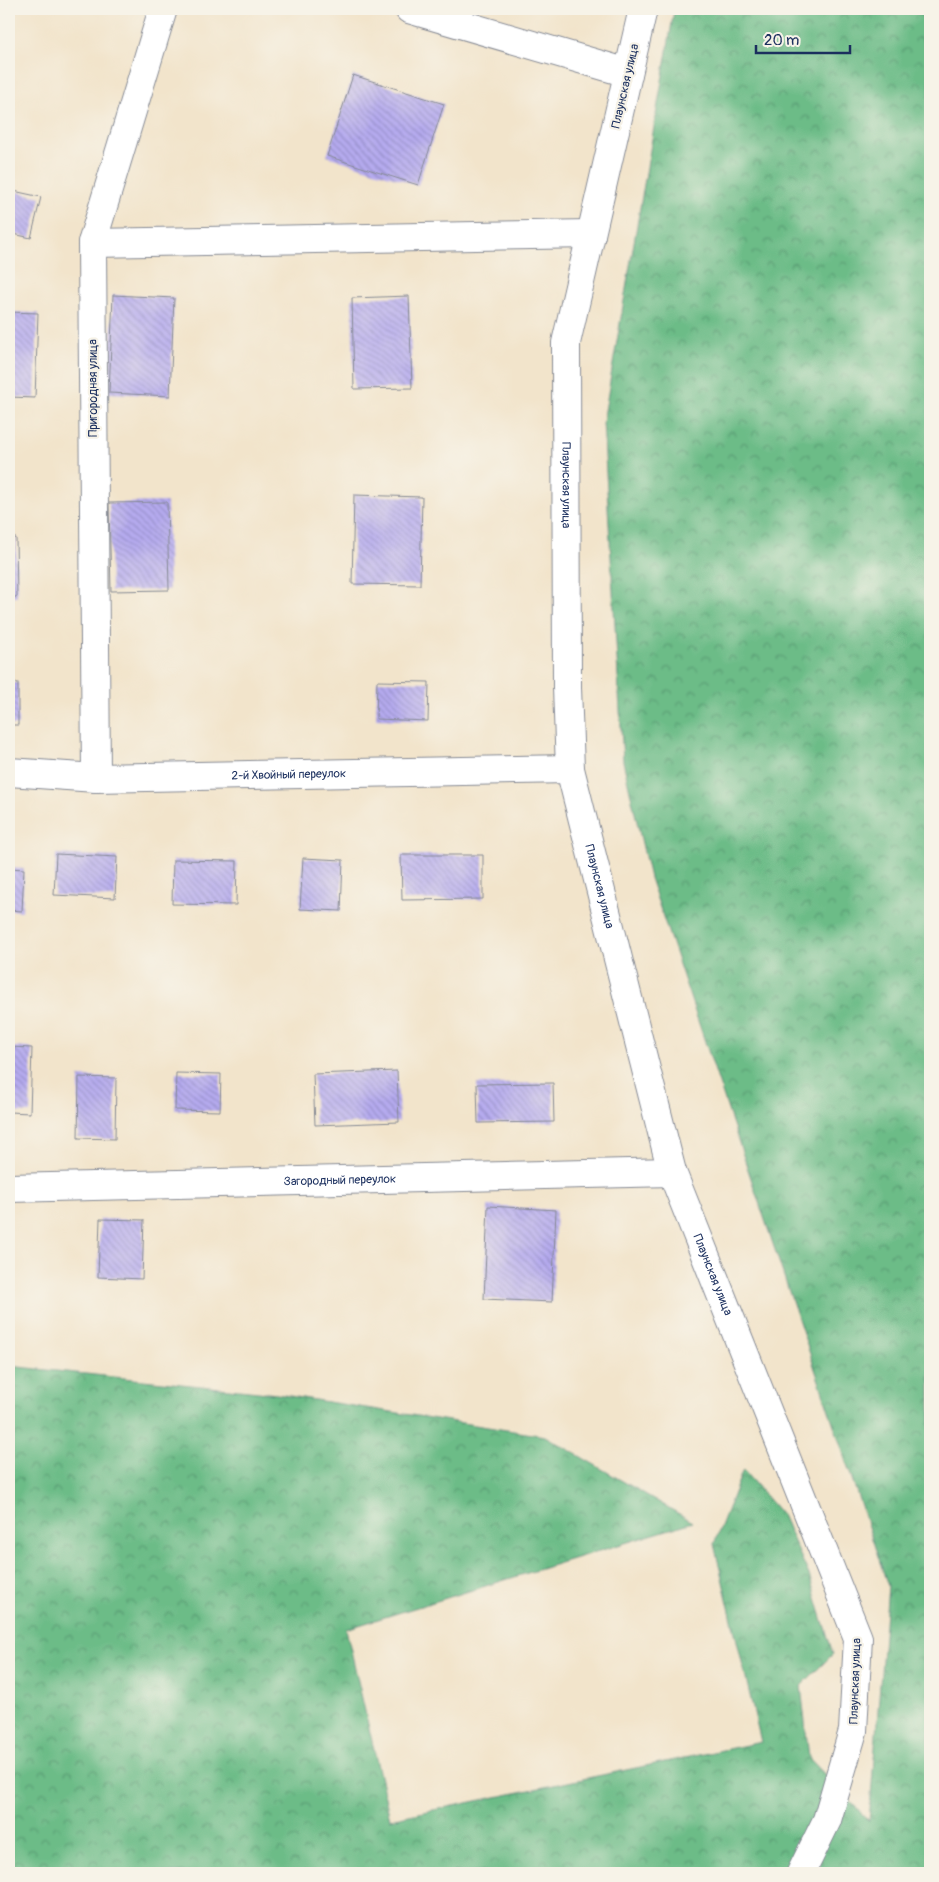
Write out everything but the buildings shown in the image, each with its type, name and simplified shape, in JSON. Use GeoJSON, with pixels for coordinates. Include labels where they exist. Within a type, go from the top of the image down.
{"type":"FeatureCollection","features":[{"type":"Feature","properties":{"kind":"street","name":"Пригородная улица"},"geometry":{"type":"LineString","coordinates":[[96,778],[92,243],[163,9]]}},
{"type":"Feature","properties":{"kind":"street"},"geometry":{"type":"LineString","coordinates":[[409,9],[628,73]]}},
{"type":"Feature","properties":{"kind":"street","name":"Плаунская улица"},"geometry":{"type":"LineString","coordinates":[[643,9],[566,343],[567,687],[570,770],[672,1172],[858,1638],[853,1731],[827,1820],[802,1873]]}},
{"type":"Feature","properties":{"kind":"street"},"geometry":{"type":"LineString","coordinates":[[92,243],[591,234]]}},
{"type":"Feature","properties":{"kind":"street","name":"2-й Хвойный переулок"},"geometry":{"type":"LineString","coordinates":[[9,772],[96,778],[570,770]]}},
{"type":"Feature","properties":{"kind":"street","name":"Загородный переулок"},"geometry":{"type":"LineString","coordinates":[[9,1188],[672,1172]]}},
{"type":"Feature","properties":{"kind":"green space"},"geometry":{"type":"Polygon","coordinates":[[[677,9],[930,9],[930,1873],[9,1873],[9,1366],[277,1394],[545,1436],[693,1522],[346,1629],[390,1819],[761,1742],[714,1544],[743,1470],[782,1515],[809,1575],[833,1654],[801,1686],[809,1758],[869,1821],[888,1586],[650,878],[623,761],[603,422],[674,11],[677,9]]]}}]}
